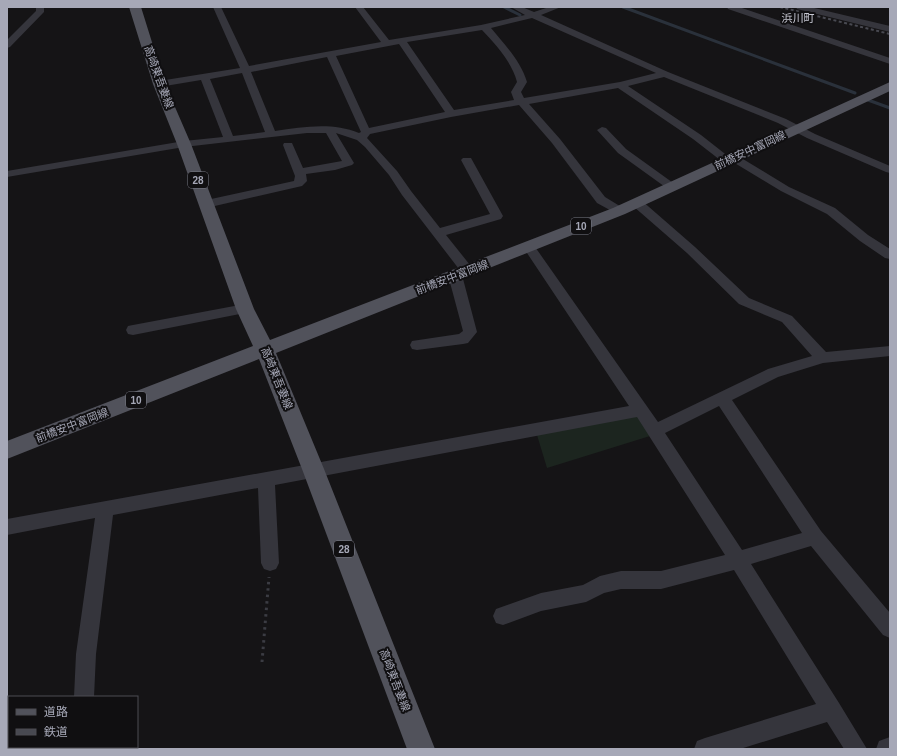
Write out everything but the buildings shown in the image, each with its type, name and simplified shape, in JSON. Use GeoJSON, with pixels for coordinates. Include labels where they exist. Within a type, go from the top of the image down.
{"type":"FeatureCollection","features":[{"type":"Feature","properties":{"kind":"main road","name":"高崎東吾妻線"},"geometry":{"type":"LineString","coordinates":[[135,7],[159,84],[184,144],[245,309],[266,350],[421,749]]}},
{"type":"Feature","properties":{"kind":"main road","name":"前橋安中富岡線"},"geometry":{"type":"LineString","coordinates":[[7,450],[619,211],[890,86]]}},
{"type":"Feature","properties":{"kind":"street"},"geometry":{"type":"LineString","coordinates":[[7,45],[40,12],[40,7]]}},
{"type":"Feature","properties":{"kind":"street"},"geometry":{"type":"LineString","coordinates":[[217,7],[245,69],[271,133]]}},
{"type":"Feature","properties":{"kind":"street"},"geometry":{"type":"LineString","coordinates":[[359,7],[387,44]]}},
{"type":"Feature","properties":{"kind":"street"},"geometry":{"type":"LineString","coordinates":[[515,7],[665,74],[782,121],[796,129],[890,170]]}},
{"type":"Feature","properties":{"kind":"street"},"geometry":{"type":"LineString","coordinates":[[159,84],[331,55],[401,40],[484,26],[534,16],[557,7]]}},
{"type":"Feature","properties":{"kind":"street"},"geometry":{"type":"LineString","coordinates":[[731,7],[890,61]]}},
{"type":"Feature","properties":{"kind":"street"},"geometry":{"type":"LineString","coordinates":[[800,7],[890,29]]}},
{"type":"Feature","properties":{"kind":"street"},"geometry":{"type":"LineString","coordinates":[[484,26],[501,46],[520,75],[522,82],[516,92],[521,102],[556,141],[601,200],[619,211]]}},
{"type":"Feature","properties":{"kind":"street"},"geometry":{"type":"LineString","coordinates":[[13,28],[25,28]]}},
{"type":"Feature","properties":{"kind":"street"},"geometry":{"type":"LineString","coordinates":[[401,40],[451,114]]}},
{"type":"Feature","properties":{"kind":"street"},"geometry":{"type":"LineString","coordinates":[[331,55],[363,135],[437,233],[461,273],[470,332],[463,339],[417,345]]}},
{"type":"Feature","properties":{"kind":"street"},"geometry":{"type":"LineString","coordinates":[[7,174],[184,144],[229,140],[271,133],[329,130],[363,135],[451,114],[620,84],[665,74]]}},
{"type":"Feature","properties":{"kind":"street"},"geometry":{"type":"LineString","coordinates":[[204,77],[229,140]]}},
{"type":"Feature","properties":{"kind":"street"},"geometry":{"type":"LineString","coordinates":[[620,84],[731,160],[785,189],[831,211],[864,238],[890,255]]}},
{"type":"Feature","properties":{"kind":"street"},"geometry":{"type":"LineString","coordinates":[[299,172],[336,167],[348,163],[329,130]]}},
{"type":"Feature","properties":{"kind":"street"},"geometry":{"type":"LineString","coordinates":[[602,130],[622,151],[672,186]]}},
{"type":"Feature","properties":{"kind":"street"},"geometry":{"type":"LineString","coordinates":[[206,204],[298,184],[301,181],[299,172],[288,145]]}},
{"type":"Feature","properties":{"kind":"street"},"geometry":{"type":"LineString","coordinates":[[437,233],[497,216],[467,160]]}},
{"type":"Feature","properties":{"kind":"street"},"geometry":{"type":"LineString","coordinates":[[637,203],[691,250],[744,301],[787,319],[823,358]]}},
{"type":"Feature","properties":{"kind":"street"},"geometry":{"type":"LineString","coordinates":[[529,247],[640,410],[738,560],[856,749]]}},
{"type":"Feature","properties":{"kind":"street"},"geometry":{"type":"LineString","coordinates":[[133,330],[245,309]]}},
{"type":"Feature","properties":{"kind":"street"},"geometry":{"type":"LineString","coordinates":[[654,432],[773,373],[823,358],[888,353]]}},
{"type":"Feature","properties":{"kind":"street"},"geometry":{"type":"LineString","coordinates":[[722,398],[815,537],[890,628]]}},
{"type":"Feature","properties":{"kind":"street"},"geometry":{"type":"LineString","coordinates":[[7,527],[266,480],[313,469],[640,410]]}},
{"type":"Feature","properties":{"kind":"street"},"geometry":{"type":"LineString","coordinates":[[266,480],[270,563]]}},
{"type":"Feature","properties":{"kind":"street"},"geometry":{"type":"LineString","coordinates":[[84,696],[86,654],[105,509]]}},
{"type":"Feature","properties":{"kind":"street"},"geometry":{"type":"LineString","coordinates":[[504,616],[541,602],[586,593],[600,585],[607,583],[621,580],[661,580],[738,560],[815,537]]}},
{"type":"Feature","properties":{"kind":"street"},"geometry":{"type":"LineString","coordinates":[[705,749],[832,710]]}},
{"type":"Feature","properties":{"kind":"path"},"geometry":{"type":"LineString","coordinates":[[262,662],[270,563]]}},
{"type":"Feature","properties":{"kind":"shaded area"},"geometry":{"type":"Polygon","coordinates":[[[637,416],[650,436],[547,468],[537,435],[637,416]]]}},
{"type":"Feature","properties":{"kind":"waterway"},"geometry":{"type":"LineString","coordinates":[[504,7],[520,15]]}},
{"type":"Feature","properties":{"kind":"waterway"},"geometry":{"type":"LineString","coordinates":[[623,7],[855,93]]}},
{"type":"Feature","properties":{"kind":"waterway"},"geometry":{"type":"LineString","coordinates":[[868,100],[890,108]]}},
{"type":"Feature","properties":{"kind":"railway"},"geometry":{"type":"LineString","coordinates":[[780,7],[890,34]]}},
{"type":"Feature","properties":{"kind":"district","name":"浜川町"},"geometry":{"type":"Point","coordinates":[798,18]}}]}
